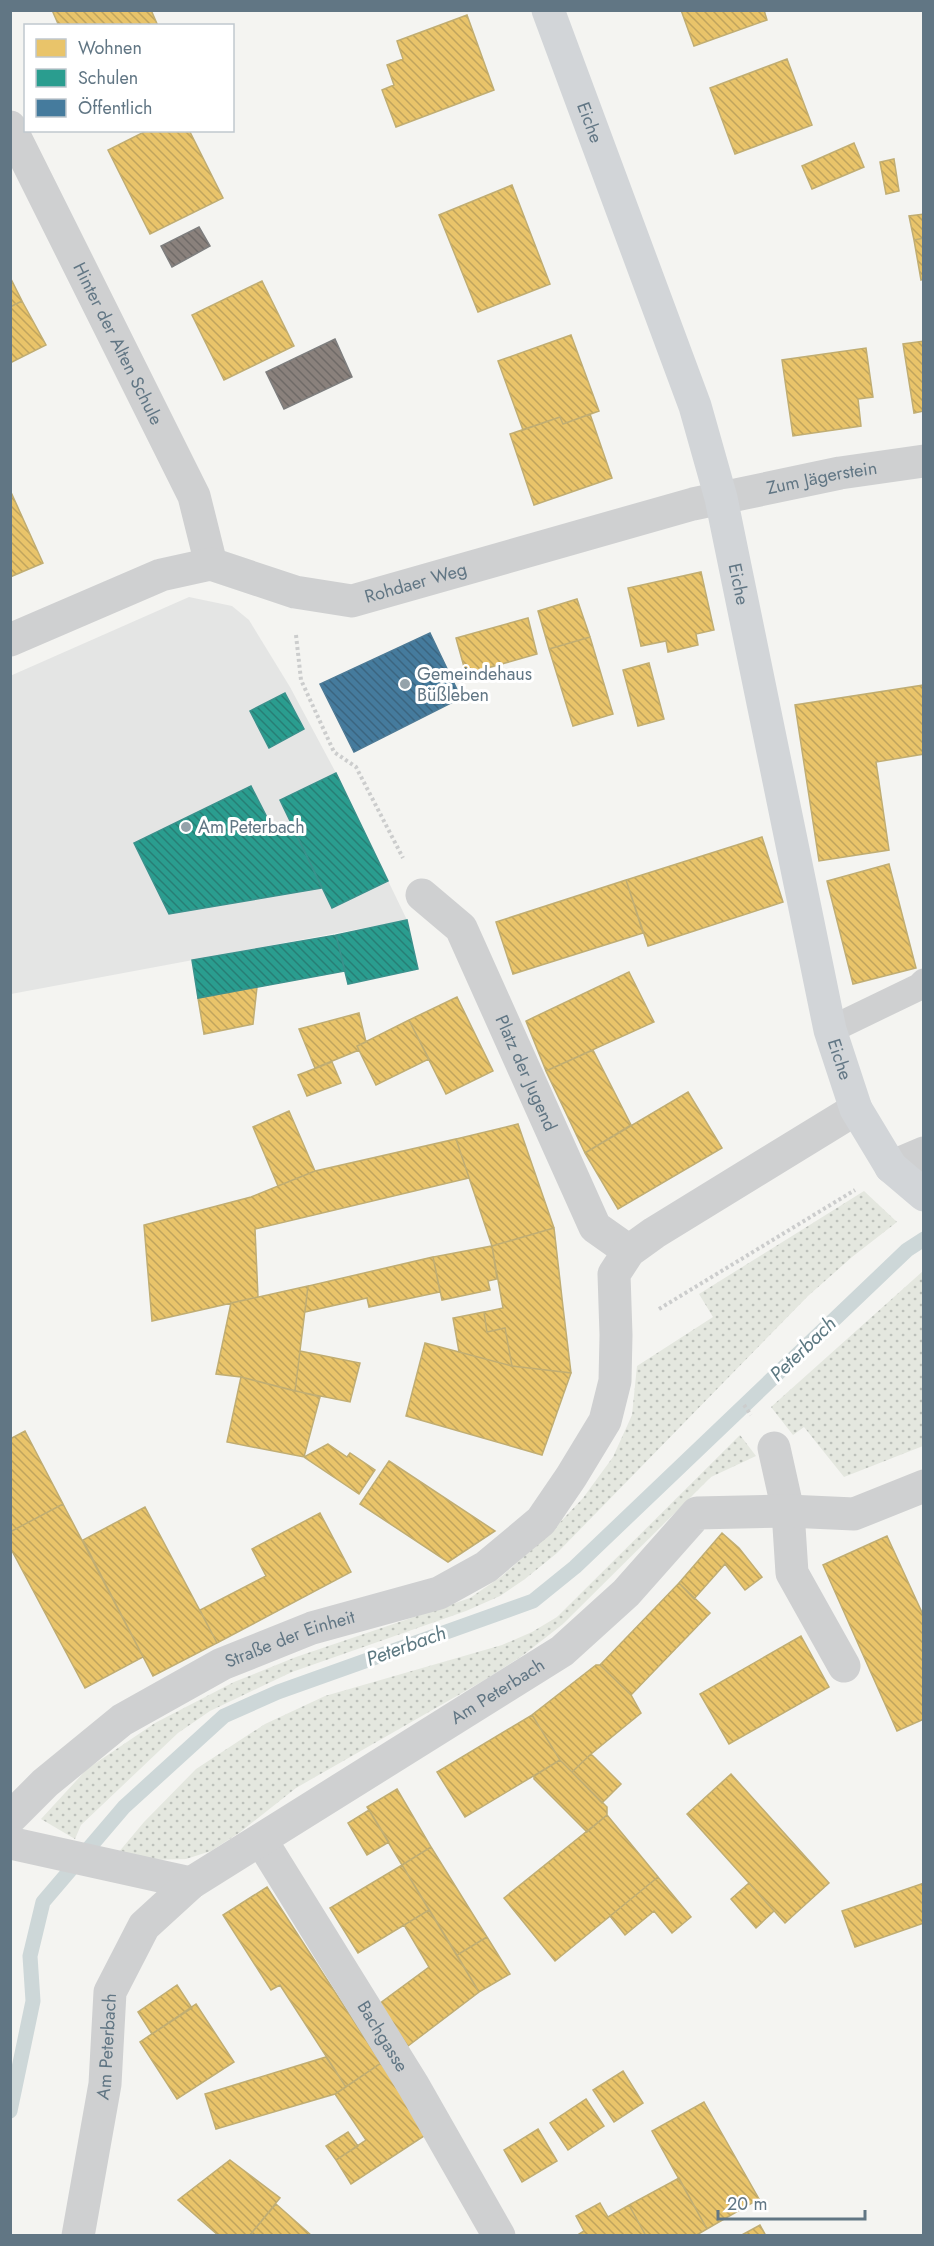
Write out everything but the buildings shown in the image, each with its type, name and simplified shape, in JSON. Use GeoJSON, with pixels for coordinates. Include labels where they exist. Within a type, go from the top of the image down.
{"type":"FeatureCollection","features":[{"type":"Feature","properties":{"kind":"street","name":"Eiche"},"geometry":{"type":"LineString","coordinates":[[548,10],[695,405],[721,498],[830,1030],[856,1109],[891,1167],[924,1194]]}},
{"type":"Feature","properties":{"kind":"street","name":"Hinter der Alten Schule"},"geometry":{"type":"LineString","coordinates":[[10,127],[194,496],[211,564]]}},
{"type":"Feature","properties":{"kind":"street","name":"Zum Jägerstein"},"geometry":{"type":"LineString","coordinates":[[721,498],[840,473],[924,461]]}},
{"type":"Feature","properties":{"kind":"street","name":"Rohdaer Weg"},"geometry":{"type":"LineString","coordinates":[[211,564],[295,592],[352,601],[682,507],[721,498]]}},
{"type":"Feature","properties":{"kind":"street"},"geometry":{"type":"LineString","coordinates":[[10,640],[161,575],[211,564]]}},
{"type":"Feature","properties":{"kind":"street","name":"Platz der Jugend"},"geometry":{"type":"LineString","coordinates":[[422,894],[461,928],[595,1227],[629,1251]]}},
{"type":"Feature","properties":{"kind":"street"},"geometry":{"type":"LineString","coordinates":[[616,1335],[614,1274],[629,1251],[654,1233],[856,1109]]}},
{"type":"Feature","properties":{"kind":"street"},"geometry":{"type":"LineString","coordinates":[[891,1167],[924,1153]]}},
{"type":"Feature","properties":{"kind":"street","name":"Straße der Einheit"},"geometry":{"type":"LineString","coordinates":[[10,1818],[45,1783],[122,1720],[222,1664],[312,1628],[440,1593],[486,1567],[542,1521],[572,1478],[605,1421],[615,1381],[616,1335]]}},
{"type":"Feature","properties":{"kind":"street"},"geometry":{"type":"LineString","coordinates":[[774,1448],[788,1511],[792,1573],[844,1666]]}},
{"type":"Feature","properties":{"kind":"street","name":"Am Peterbach"},"geometry":{"type":"LineString","coordinates":[[78,2235],[105,2084],[110,1992],[144,1926],[192,1883],[562,1651],[626,1593],[697,1513],[788,1511],[854,1514],[924,1486]]}},
{"type":"Feature","properties":{"kind":"street","name":"Bachgasse"},"geometry":{"type":"LineString","coordinates":[[261,1840],[413,2085],[499,2235]]}},
{"type":"Feature","properties":{"kind":"street"},"geometry":{"type":"LineString","coordinates":[[10,1843],[192,1883]]}},
{"type":"Feature","properties":{"kind":"lane"},"geometry":{"type":"LineString","coordinates":[[830,1030],[919,987],[924,982]]}},
{"type":"Feature","properties":{"kind":"path"},"geometry":{"type":"LineString","coordinates":[[295,592],[301,680],[334,752],[356,767],[422,894]]}},
{"type":"Feature","properties":{"kind":"path"},"geometry":{"type":"LineString","coordinates":[[616,1335],[891,1167]]}},
{"type":"Feature","properties":{"kind":"shaded area","name":"Am Peterbach"},"geometry":{"type":"Polygon","coordinates":[[[189,597],[232,606],[249,620],[290,687],[336,773],[407,920],[11,994],[10,676],[189,597]]]}},
{"type":"Feature","properties":{"kind":"shaded area"},"geometry":{"type":"Polygon","coordinates":[[[864,1191],[897,1222],[852,1257],[808,1296],[557,1553],[525,1579],[500,1596],[466,1611],[292,1672],[210,1711],[178,1733],[81,1825],[75,1839],[41,1819],[87,1769],[155,1723],[234,1682],[296,1657],[470,1598],[502,1576],[550,1533],[583,1498],[613,1457],[632,1415],[637,1366],[713,1317],[699,1294],[864,1191]]]}},
{"type":"Feature","properties":{"kind":"shaded area"},"geometry":{"type":"Polygon","coordinates":[[[923,1271],[923,1446],[844,1477],[804,1427],[793,1435],[771,1407],[923,1271]]]}},
{"type":"Feature","properties":{"kind":"shaded area"},"geometry":{"type":"Polygon","coordinates":[[[740,1435],[756,1456],[711,1477],[563,1624],[522,1656],[483,1681],[296,1788],[239,1833],[211,1851],[186,1859],[149,1860],[118,1853],[144,1822],[196,1769],[265,1724],[325,1696],[502,1645],[532,1632],[557,1617],[740,1435]]]}},
{"type":"Feature","properties":{"kind":"waterway","name":"Peterbach"},"geometry":{"type":"LineString","coordinates":[[10,2111],[33,2001],[30,1956],[43,1902],[124,1807],[224,1716],[278,1692],[533,1601],[575,1567],[907,1250],[924,1239]]}},
{"type":"Feature","properties":{"kind":"place","name":"Gemeindehaus Büßleben"},"geometry":{"type":"Point","coordinates":[405,684]}},
{"type":"Feature","properties":{"kind":"place","name":"Am Peterbach"},"geometry":{"type":"Point","coordinates":[186,827]}}]}
